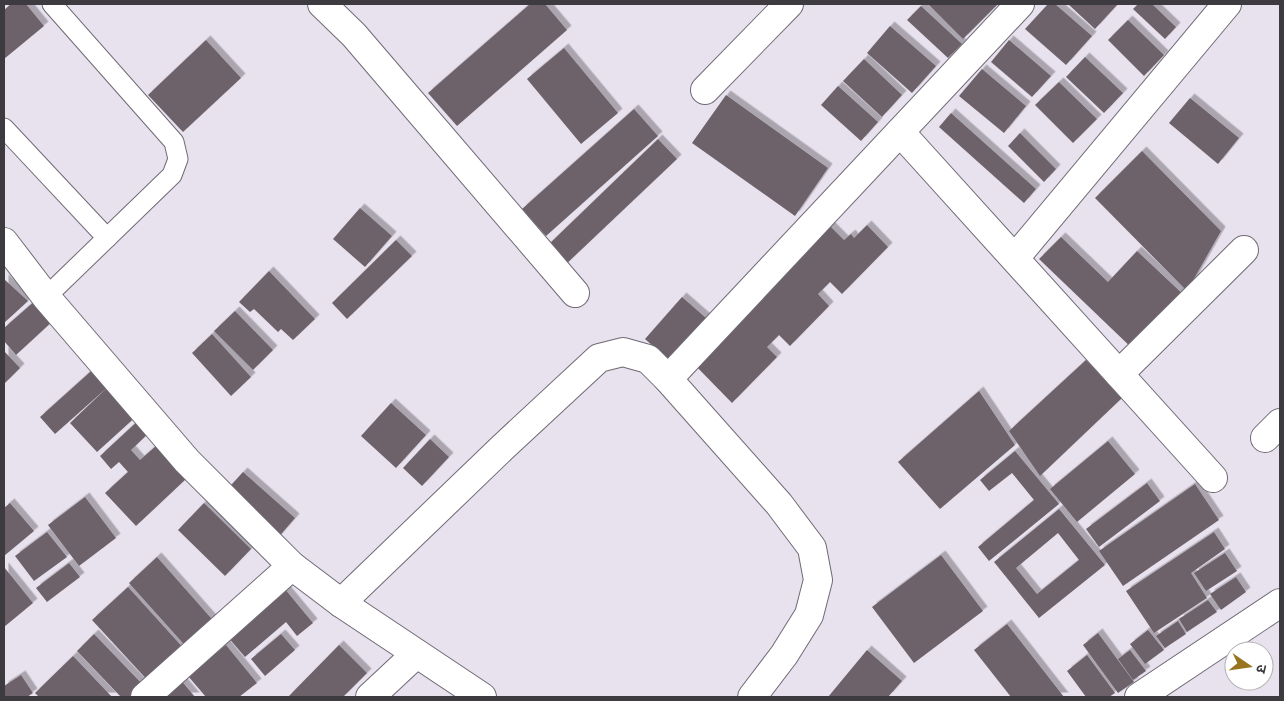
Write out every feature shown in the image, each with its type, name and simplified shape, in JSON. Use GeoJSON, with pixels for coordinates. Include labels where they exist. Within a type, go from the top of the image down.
{"type":"FeatureCollection","features":[{"type":"Feature","properties":{"kind":"street"},"geometry":{"type":"LineString","coordinates":[[322,4],[354,35],[575,293]]}},
{"type":"Feature","properties":{"kind":"street"},"geometry":{"type":"LineString","coordinates":[[704,90],[789,4]]}},
{"type":"Feature","properties":{"kind":"street"},"geometry":{"type":"LineString","coordinates":[[668,379],[1020,4]]}},
{"type":"Feature","properties":{"kind":"street"},"geometry":{"type":"LineString","coordinates":[[1014,258],[1227,4]]}},
{"type":"Feature","properties":{"kind":"street"},"geometry":{"type":"LineString","coordinates":[[900,132],[1213,478]]}},
{"type":"Feature","properties":{"kind":"street"},"geometry":{"type":"LineString","coordinates":[[4,242],[46,296],[187,461],[292,566],[341,604],[482,697]]}},
{"type":"Feature","properties":{"kind":"street"},"geometry":{"type":"LineString","coordinates":[[1119,374],[1244,250]]}},
{"type":"Feature","properties":{"kind":"street"},"geometry":{"type":"LineString","coordinates":[[341,604],[502,448],[600,358],[623,352],[648,359],[668,379],[779,504],[812,548],[818,580],[809,615],[784,655],[752,697]]}},
{"type":"Feature","properties":{"kind":"street"},"geometry":{"type":"LineString","coordinates":[[145,697],[292,566]]}},
{"type":"Feature","properties":{"kind":"street"},"geometry":{"type":"LineString","coordinates":[[1138,697],[1280,604]]}},
{"type":"Feature","properties":{"kind":"street"},"geometry":{"type":"LineString","coordinates":[[370,697],[416,654]]}},
{"type":"Feature","properties":{"kind":"lane"},"geometry":{"type":"LineString","coordinates":[[46,296],[172,176],[178,159],[174,142],[52,4]]}},
{"type":"Feature","properties":{"kind":"lane"},"geometry":{"type":"LineString","coordinates":[[4,128],[107,238]]}},
{"type":"Feature","properties":{"kind":"building"},"geometry":{"type":"Polygon","coordinates":[[[11,4],[26,4],[44,26],[4,59],[4,10],[11,4]]]}},
{"type":"Feature","properties":{"kind":"building"},"geometry":{"type":"Polygon","coordinates":[[[530,4],[545,4],[567,30],[457,126],[428,93],[530,4]]]}},
{"type":"Feature","properties":{"kind":"building"},"geometry":{"type":"Polygon","coordinates":[[[928,4],[998,4],[963,39],[928,4]]]}},
{"type":"Feature","properties":{"kind":"building"},"geometry":{"type":"Polygon","coordinates":[[[1048,4],[1055,4],[1092,36],[1066,65],[1025,29],[1048,4]]]}},
{"type":"Feature","properties":{"kind":"building"},"geometry":{"type":"Polygon","coordinates":[[[1068,4],[1115,4],[1117,5],[1095,29],[1068,4]]]}},
{"type":"Feature","properties":{"kind":"building"},"geometry":{"type":"Polygon","coordinates":[[[1138,4],[1152,4],[1176,27],[1165,39],[1133,9],[1138,4]]]}},
{"type":"Feature","properties":{"kind":"building"},"geometry":{"type":"Polygon","coordinates":[[[921,6],[962,44],[948,58],[907,20],[921,6]]]}},
{"type":"Feature","properties":{"kind":"building"},"geometry":{"type":"Polygon","coordinates":[[[1128,20],[1164,55],[1144,76],[1108,40],[1128,20]]]}},
{"type":"Feature","properties":{"kind":"building"},"geometry":{"type":"Polygon","coordinates":[[[890,26],[936,66],[912,93],[867,53],[890,26]]]}},
{"type":"Feature","properties":{"kind":"building"},"geometry":{"type":"Polygon","coordinates":[[[206,40],[241,78],[183,132],[148,95],[206,40]]]}},
{"type":"Feature","properties":{"kind":"building"},"geometry":{"type":"Polygon","coordinates":[[[1009,40],[1051,76],[1032,97],[991,62],[1009,40]]]}},
{"type":"Feature","properties":{"kind":"building"},"geometry":{"type":"Polygon","coordinates":[[[564,48],[618,113],[581,144],[527,79],[564,48]]]}},
{"type":"Feature","properties":{"kind":"building"},"geometry":{"type":"Polygon","coordinates":[[[1085,57],[1123,93],[1104,113],[1066,77],[1085,57]]]}},
{"type":"Feature","properties":{"kind":"building"},"geometry":{"type":"Polygon","coordinates":[[[864,59],[902,95],[882,117],[843,81],[864,59]]]}},
{"type":"Feature","properties":{"kind":"building"},"geometry":{"type":"Polygon","coordinates":[[[982,69],[1026,106],[1004,133],[959,96],[982,69]]]}},
{"type":"Feature","properties":{"kind":"building"},"geometry":{"type":"Polygon","coordinates":[[[1059,82],[1097,119],[1073,143],[1035,105],[1059,82]]]}},
{"type":"Feature","properties":{"kind":"building"},"geometry":{"type":"Polygon","coordinates":[[[838,86],[878,122],[861,141],[821,105],[838,86]]]}},
{"type":"Feature","properties":{"kind":"building"},"geometry":{"type":"Polygon","coordinates":[[[726,95],[828,168],[795,216],[692,143],[726,95]]]}},
{"type":"Feature","properties":{"kind":"building"},"geometry":{"type":"Polygon","coordinates":[[[1190,98],[1239,138],[1218,164],[1169,123],[1190,98]]]}},
{"type":"Feature","properties":{"kind":"building"},"geometry":{"type":"Polygon","coordinates":[[[634,109],[658,136],[546,236],[522,209],[634,109]]]}},
{"type":"Feature","properties":{"kind":"building"},"geometry":{"type":"Polygon","coordinates":[[[951,113],[1036,189],[1024,203],[939,127],[951,113]]]}},
{"type":"Feature","properties":{"kind":"building"},"geometry":{"type":"Polygon","coordinates":[[[1020,133],[1056,169],[1044,182],[1008,146],[1020,133]]]}},
{"type":"Feature","properties":{"kind":"building"},"geometry":{"type":"Polygon","coordinates":[[[658,139],[677,159],[563,267],[545,248],[658,139]]]}},
{"type":"Feature","properties":{"kind":"building"},"geometry":{"type":"Polygon","coordinates":[[[1142,151],[1221,231],[1187,291],[1095,198],[1142,151]]]}},
{"type":"Feature","properties":{"kind":"building"},"geometry":{"type":"Polygon","coordinates":[[[360,208],[392,236],[365,267],[333,239],[360,208]]]}},
{"type":"Feature","properties":{"kind":"building"},"geometry":{"type":"Polygon","coordinates":[[[829,225],[844,240],[851,234],[854,238],[867,225],[888,247],[842,294],[830,282],[818,294],[829,306],[790,346],[779,335],[767,347],[777,357],[732,403],[691,361],[829,225]]]}},
{"type":"Feature","properties":{"kind":"building"},"geometry":{"type":"Polygon","coordinates":[[[1061,237],[1108,282],[1137,251],[1187,298],[1136,352],[1039,259],[1061,237]]]}},
{"type":"Feature","properties":{"kind":"building"},"geometry":{"type":"Polygon","coordinates":[[[396,240],[412,256],[347,319],[332,303],[396,240]]]}},
{"type":"Feature","properties":{"kind":"building"},"geometry":{"type":"Polygon","coordinates":[[[269,271],[315,319],[293,340],[281,329],[278,332],[254,309],[250,312],[239,302],[269,271]]]}},
{"type":"Feature","properties":{"kind":"building"},"geometry":{"type":"Polygon","coordinates":[[[4,279],[28,301],[4,323],[4,279]]]}},
{"type":"Feature","properties":{"kind":"building"},"geometry":{"type":"Polygon","coordinates":[[[682,297],[706,318],[669,360],[645,339],[682,297]]]}},
{"type":"Feature","properties":{"kind":"building"},"geometry":{"type":"Polygon","coordinates":[[[36,300],[54,320],[16,355],[4,341],[4,328],[36,300]]]}},
{"type":"Feature","properties":{"kind":"building"},"geometry":{"type":"Polygon","coordinates":[[[235,311],[273,350],[253,370],[214,331],[235,311]]]}},
{"type":"Feature","properties":{"kind":"building"},"geometry":{"type":"Polygon","coordinates":[[[212,334],[251,377],[231,396],[192,353],[212,334]]]}},
{"type":"Feature","properties":{"kind":"building"},"geometry":{"type":"Polygon","coordinates":[[[4,351],[20,368],[4,384],[4,351]]]}},
{"type":"Feature","properties":{"kind":"building"},"geometry":{"type":"Polygon","coordinates":[[[1086,360],[1122,398],[1040,476],[1009,431],[1086,360]]]}},
{"type":"Feature","properties":{"kind":"building"},"geometry":{"type":"Polygon","coordinates":[[[99,364],[140,413],[97,452],[70,423],[110,385],[55,434],[40,417],[99,364]]]}},
{"type":"Feature","properties":{"kind":"building"},"geometry":{"type":"Polygon","coordinates":[[[979,391],[1015,445],[940,509],[898,462],[979,391]]]}},
{"type":"Feature","properties":{"kind":"building"},"geometry":{"type":"Polygon","coordinates":[[[391,403],[426,435],[396,468],[361,436],[391,403]]]}},
{"type":"Feature","properties":{"kind":"building"},"geometry":{"type":"Polygon","coordinates":[[[141,418],[152,430],[131,450],[140,460],[156,446],[186,479],[136,526],[105,493],[128,472],[119,462],[111,469],[100,456],[141,418]]]}},
{"type":"Feature","properties":{"kind":"building"},"geometry":{"type":"Polygon","coordinates":[[[430,439],[449,457],[422,486],[403,468],[430,439]]]}},
{"type":"Feature","properties":{"kind":"building"},"geometry":{"type":"Polygon","coordinates":[[[1108,441],[1135,474],[1077,522],[1050,489],[1108,441]]]}},
{"type":"Feature","properties":{"kind":"building"},"geometry":{"type":"Polygon","coordinates":[[[1015,451],[1059,504],[989,561],[978,547],[1034,500],[1012,473],[989,491],[980,480],[1015,451]]]}},
{"type":"Feature","properties":{"kind":"building"},"geometry":{"type":"Polygon","coordinates":[[[243,472],[295,518],[276,540],[223,494],[243,472]]]}},
{"type":"Feature","properties":{"kind":"building"},"geometry":{"type":"Polygon","coordinates":[[[1147,483],[1160,501],[1099,547],[1086,529],[1147,483]]]}},
{"type":"Feature","properties":{"kind":"building"},"geometry":{"type":"Polygon","coordinates":[[[1195,484],[1219,520],[1123,586],[1099,551],[1195,484]]]}},
{"type":"Feature","properties":{"kind":"building"},"geometry":{"type":"Polygon","coordinates":[[[85,497],[116,538],[79,566],[48,525],[85,497]]]}},
{"type":"Feature","properties":{"kind":"building"},"geometry":{"type":"Polygon","coordinates":[[[10,503],[34,531],[4,556],[4,508],[10,503]]]}},
{"type":"Feature","properties":{"kind":"building"},"geometry":{"type":"Polygon","coordinates":[[[204,503],[251,549],[225,576],[178,530],[204,503]]]}},
{"type":"Feature","properties":{"kind":"building"},"geometry":{"type":"Polygon","coordinates":[[[1059,509],[1105,565],[1039,618],[994,562],[1059,509]],[[1058,533],[1016,568],[1037,594],[1079,560],[1058,533]]]}},
{"type":"Feature","properties":{"kind":"building"},"geometry":{"type":"Polygon","coordinates":[[[47,532],[67,557],[34,581],[15,556],[47,532]]]}},
{"type":"Feature","properties":{"kind":"building"},"geometry":{"type":"Polygon","coordinates":[[[1214,532],[1225,549],[1191,573],[1207,598],[1154,633],[1126,591],[1214,532]]]}},
{"type":"Feature","properties":{"kind":"building"},"geometry":{"type":"Polygon","coordinates":[[[1225,553],[1237,571],[1206,591],[1194,573],[1225,553]]]}},
{"type":"Feature","properties":{"kind":"building"},"geometry":{"type":"Polygon","coordinates":[[[941,555],[983,611],[914,663],[872,607],[941,555]]]}},
{"type":"Feature","properties":{"kind":"building"},"geometry":{"type":"Polygon","coordinates":[[[157,557],[218,626],[190,651],[129,583],[157,557]]]}},
{"type":"Feature","properties":{"kind":"building"},"geometry":{"type":"Polygon","coordinates":[[[69,563],[80,577],[47,602],[36,588],[69,563]]]}},
{"type":"Feature","properties":{"kind":"building"},"geometry":{"type":"Polygon","coordinates":[[[4,567],[33,603],[4,627],[4,567]]]}},
{"type":"Feature","properties":{"kind":"building"},"geometry":{"type":"Polygon","coordinates":[[[1236,577],[1246,592],[1221,610],[1210,594],[1236,577]]]}},
{"type":"Feature","properties":{"kind":"building"},"geometry":{"type":"Polygon","coordinates":[[[128,587],[186,651],[151,684],[92,620],[128,587]]]}},
{"type":"Feature","properties":{"kind":"building"},"geometry":{"type":"Polygon","coordinates":[[[284,588],[313,623],[297,636],[286,622],[245,657],[227,636],[284,588]]]}},
{"type":"Feature","properties":{"kind":"building"},"geometry":{"type":"Polygon","coordinates":[[[1208,600],[1217,612],[1187,632],[1179,619],[1208,600]]]}},
{"type":"Feature","properties":{"kind":"building"},"geometry":{"type":"Polygon","coordinates":[[[1178,621],[1186,634],[1165,648],[1156,636],[1178,621]]]}},
{"type":"Feature","properties":{"kind":"building"},"geometry":{"type":"Polygon","coordinates":[[[1007,624],[1064,697],[1011,697],[974,650],[1007,624]]]}},
{"type":"Feature","properties":{"kind":"building"},"geometry":{"type":"Polygon","coordinates":[[[1148,630],[1164,650],[1145,664],[1130,644],[1148,630]]]}},
{"type":"Feature","properties":{"kind":"building"},"geometry":{"type":"Polygon","coordinates":[[[1098,633],[1134,682],[1118,693],[1083,645],[1098,633]]]}},
{"type":"Feature","properties":{"kind":"building"},"geometry":{"type":"Polygon","coordinates":[[[94,634],[145,687],[134,697],[121,697],[77,651],[94,634]]]}},
{"type":"Feature","properties":{"kind":"building"},"geometry":{"type":"Polygon","coordinates":[[[281,634],[295,650],[265,676],[251,659],[281,634]]]}},
{"type":"Feature","properties":{"kind":"building"},"geometry":{"type":"Polygon","coordinates":[[[226,645],[257,683],[239,697],[206,697],[188,676],[226,645]]]}},
{"type":"Feature","properties":{"kind":"building"},"geometry":{"type":"Polygon","coordinates":[[[339,645],[367,673],[343,697],[288,697],[339,645]]]}},
{"type":"Feature","properties":{"kind":"building"},"geometry":{"type":"Polygon","coordinates":[[[867,650],[902,681],[888,697],[828,697],[867,650]]]}},
{"type":"Feature","properties":{"kind":"building"},"geometry":{"type":"Polygon","coordinates":[[[1130,650],[1146,671],[1133,680],[1118,659],[1130,650]]]}},
{"type":"Feature","properties":{"kind":"building"},"geometry":{"type":"Polygon","coordinates":[[[1087,655],[1115,693],[1109,697],[1086,697],[1067,671],[1087,655]]]}},
{"type":"Feature","properties":{"kind":"building"},"geometry":{"type":"Polygon","coordinates":[[[73,656],[112,697],[39,697],[35,693],[73,656]]]}},
{"type":"Feature","properties":{"kind":"building"},"geometry":{"type":"Polygon","coordinates":[[[21,675],[33,693],[27,697],[4,697],[4,686],[21,675]]]}},
{"type":"Feature","properties":{"kind":"building"},"geometry":{"type":"Polygon","coordinates":[[[179,678],[195,697],[155,697],[179,678]]]}}]}
